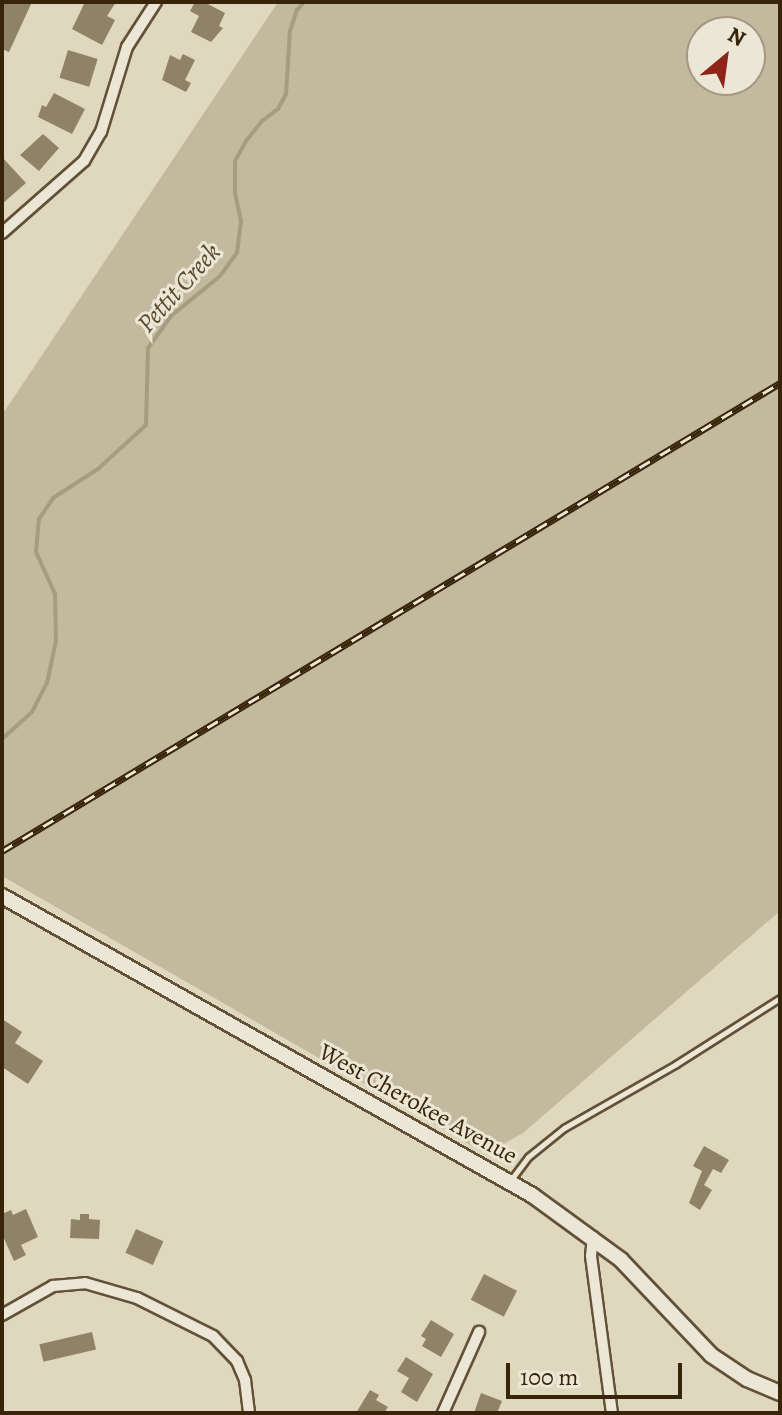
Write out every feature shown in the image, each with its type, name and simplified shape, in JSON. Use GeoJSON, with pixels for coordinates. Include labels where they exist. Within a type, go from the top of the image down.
{"type":"FeatureCollection","features":[{"type":"Feature","properties":{"kind":"main road","name":"West Cherokee Avenue"},"geometry":{"type":"LineString","coordinates":[[2,896],[510,1181],[593,1237],[632,1271],[711,1355],[747,1379],[780,1393]]}},
{"type":"Feature","properties":{"kind":"street"},"geometry":{"type":"LineString","coordinates":[[2,233],[84,161],[101,132],[127,47],[156,2]]}},
{"type":"Feature","properties":{"kind":"street"},"geometry":{"type":"LineString","coordinates":[[593,1237],[591,1256],[612,1413]]}},
{"type":"Feature","properties":{"kind":"street"},"geometry":{"type":"LineString","coordinates":[[2,1315],[53,1286],[85,1283],[137,1298],[213,1336],[237,1361],[245,1380],[249,1413]]}},
{"type":"Feature","properties":{"kind":"street"},"geometry":{"type":"LineString","coordinates":[[443,1413],[479,1332]]}},
{"type":"Feature","properties":{"kind":"lane"},"geometry":{"type":"LineString","coordinates":[[510,1181],[528,1157],[564,1128],[676,1064],[780,998]]}},
{"type":"Feature","properties":{"kind":"shaded area"},"geometry":{"type":"Polygon","coordinates":[[[278,2],[780,2],[780,911],[523,1133],[486,1154],[2,876],[2,415],[278,2]]]}},
{"type":"Feature","properties":{"kind":"building"},"geometry":{"type":"Polygon","coordinates":[[[2,2],[32,2],[9,52],[2,49],[2,2]]]}},
{"type":"Feature","properties":{"kind":"building"},"geometry":{"type":"Polygon","coordinates":[[[85,2],[116,2],[107,16],[115,20],[102,45],[72,29],[85,2]]]}},
{"type":"Feature","properties":{"kind":"building"},"geometry":{"type":"Polygon","coordinates":[[[195,2],[204,2],[225,13],[219,26],[223,28],[211,42],[191,32],[199,16],[190,11],[195,2]]]}},
{"type":"Feature","properties":{"kind":"building"},"geometry":{"type":"Polygon","coordinates":[[[68,50],[98,59],[89,87],[60,78],[68,50]]]}},
{"type":"Feature","properties":{"kind":"building"},"geometry":{"type":"Polygon","coordinates":[[[183,54],[195,60],[185,80],[191,83],[186,92],[162,80],[170,55],[180,60],[183,54]]]}},
{"type":"Feature","properties":{"kind":"building"},"geometry":{"type":"Polygon","coordinates":[[[54,93],[85,109],[72,134],[38,117],[42,105],[46,107],[54,93]]]}},
{"type":"Feature","properties":{"kind":"building"},"geometry":{"type":"Polygon","coordinates":[[[43,134],[59,148],[39,171],[20,155],[43,134]]]}},
{"type":"Feature","properties":{"kind":"building"},"geometry":{"type":"Polygon","coordinates":[[[2,157],[26,183],[2,204],[2,157]]]}},
{"type":"Feature","properties":{"kind":"building"},"geometry":{"type":"Polygon","coordinates":[[[2,1019],[22,1032],[15,1043],[43,1061],[28,1084],[2,1067],[2,1019]]]}},
{"type":"Feature","properties":{"kind":"building"},"geometry":{"type":"Polygon","coordinates":[[[704,1146],[729,1160],[721,1173],[713,1169],[704,1185],[712,1190],[700,1210],[689,1203],[702,1171],[693,1166],[704,1146]]]}},
{"type":"Feature","properties":{"kind":"building"},"geometry":{"type":"Polygon","coordinates":[[[26,1209],[38,1237],[21,1245],[26,1255],[14,1261],[2,1234],[2,1214],[11,1210],[13,1215],[26,1209]]]}},
{"type":"Feature","properties":{"kind":"building"},"geometry":{"type":"Polygon","coordinates":[[[80,1214],[89,1214],[89,1219],[100,1220],[99,1239],[70,1238],[71,1219],[80,1220],[80,1214]]]}},
{"type":"Feature","properties":{"kind":"building"},"geometry":{"type":"Polygon","coordinates":[[[136,1229],[163,1241],[153,1265],[125,1253],[136,1229]]]}},
{"type":"Feature","properties":{"kind":"building"},"geometry":{"type":"Polygon","coordinates":[[[484,1274],[517,1291],[504,1317],[471,1300],[484,1274]]]}},
{"type":"Feature","properties":{"kind":"building"},"geometry":{"type":"Polygon","coordinates":[[[431,1320],[454,1334],[441,1357],[422,1346],[426,1339],[421,1336],[431,1320]]]}},
{"type":"Feature","properties":{"kind":"building"},"geometry":{"type":"Polygon","coordinates":[[[92,1332],[96,1350],[43,1362],[39,1344],[92,1332]]]}},
{"type":"Feature","properties":{"kind":"building"},"geometry":{"type":"Polygon","coordinates":[[[406,1357],[433,1374],[417,1402],[401,1392],[409,1378],[397,1371],[406,1357]]]}},
{"type":"Feature","properties":{"kind":"building"},"geometry":{"type":"Polygon","coordinates":[[[370,1390],[379,1395],[376,1400],[388,1407],[384,1413],[356,1413],[370,1390]]]}},
{"type":"Feature","properties":{"kind":"building"},"geometry":{"type":"Polygon","coordinates":[[[481,1393],[502,1401],[497,1413],[474,1413],[481,1393]]]}},
{"type":"Feature","properties":{"kind":"waterway","name":"Pettit Creek"},"geometry":{"type":"LineString","coordinates":[[2,739],[32,712],[47,683],[56,641],[55,594],[36,552],[39,519],[53,498],[98,469],[146,425],[148,348],[171,316],[220,276],[237,253],[241,221],[235,192],[235,161],[246,141],[262,121],[278,109],[286,94],[290,31],[297,10],[304,2]]}},
{"type":"Feature","properties":{"kind":"railway"},"geometry":{"type":"LineString","coordinates":[[2,851],[780,383]]}}]}
